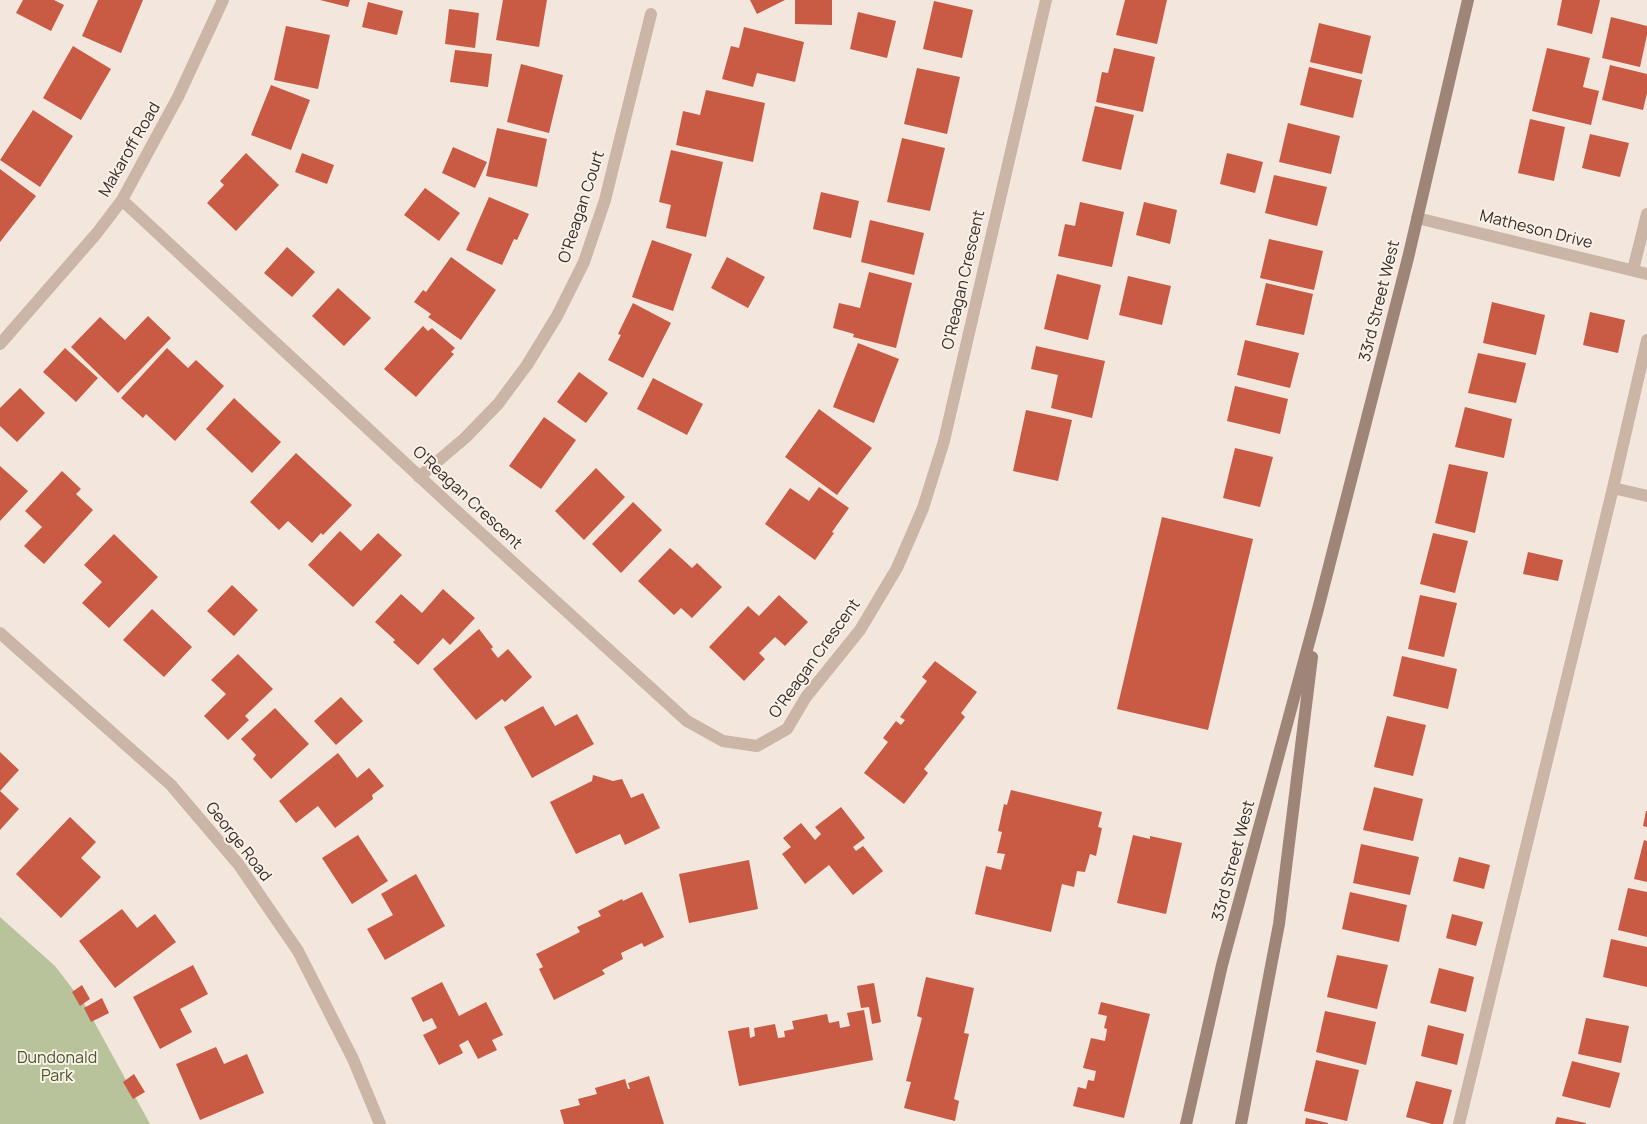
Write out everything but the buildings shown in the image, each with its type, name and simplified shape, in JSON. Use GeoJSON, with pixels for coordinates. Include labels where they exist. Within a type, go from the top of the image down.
{"type":"FeatureCollection","features":[{"type":"Feature","properties":{"kind":"main road","name":"33rd Street West"},"geometry":{"type":"LineString","coordinates":[[1186,1124],[1222,965],[1318,609],[1418,218],[1468,0]]}},
{"type":"Feature","properties":{"kind":"main road","name":"33rd Street West"},"geometry":{"type":"LineString","coordinates":[[1241,1124],[1279,924],[1318,609]]}},
{"type":"Feature","properties":{"kind":"street","name":"Makaroff Road"},"geometry":{"type":"LineString","coordinates":[[0,344],[97,233],[122,200],[178,97],[223,0]]}},
{"type":"Feature","properties":{"kind":"street","name":"O'Reagan Crescent"},"geometry":{"type":"LineString","coordinates":[[122,200],[420,477],[687,721],[723,741],[758,746],[787,729],[806,697],[860,630],[897,568],[923,508],[944,441],[1046,0]]}},
{"type":"Feature","properties":{"kind":"street","name":"O'Reagan Court"},"geometry":{"type":"LineString","coordinates":[[420,477],[465,438],[498,404],[527,365],[557,316],[584,262],[605,200],[651,14]]}},
{"type":"Feature","properties":{"kind":"street"},"geometry":{"type":"LineString","coordinates":[[1633,270],[1647,214]]}},
{"type":"Feature","properties":{"kind":"street","name":"Matheson Drive"},"geometry":{"type":"LineString","coordinates":[[1418,218],[1647,274]]}},
{"type":"Feature","properties":{"kind":"street"},"geometry":{"type":"LineString","coordinates":[[1458,1124],[1613,488],[1647,340]]}},
{"type":"Feature","properties":{"kind":"street"},"geometry":{"type":"LineString","coordinates":[[1613,488],[1647,496]]}},
{"type":"Feature","properties":{"kind":"street","name":"George Road"},"geometry":{"type":"LineString","coordinates":[[0,633],[170,785],[239,865],[298,951],[353,1059],[380,1124]]}},
{"type":"Feature","properties":{"kind":"green space","name":"Dundonald Park"},"geometry":{"type":"Polygon","coordinates":[[[0,917],[55,966],[85,1005],[150,1124],[0,1124],[0,917]]]}}]}
